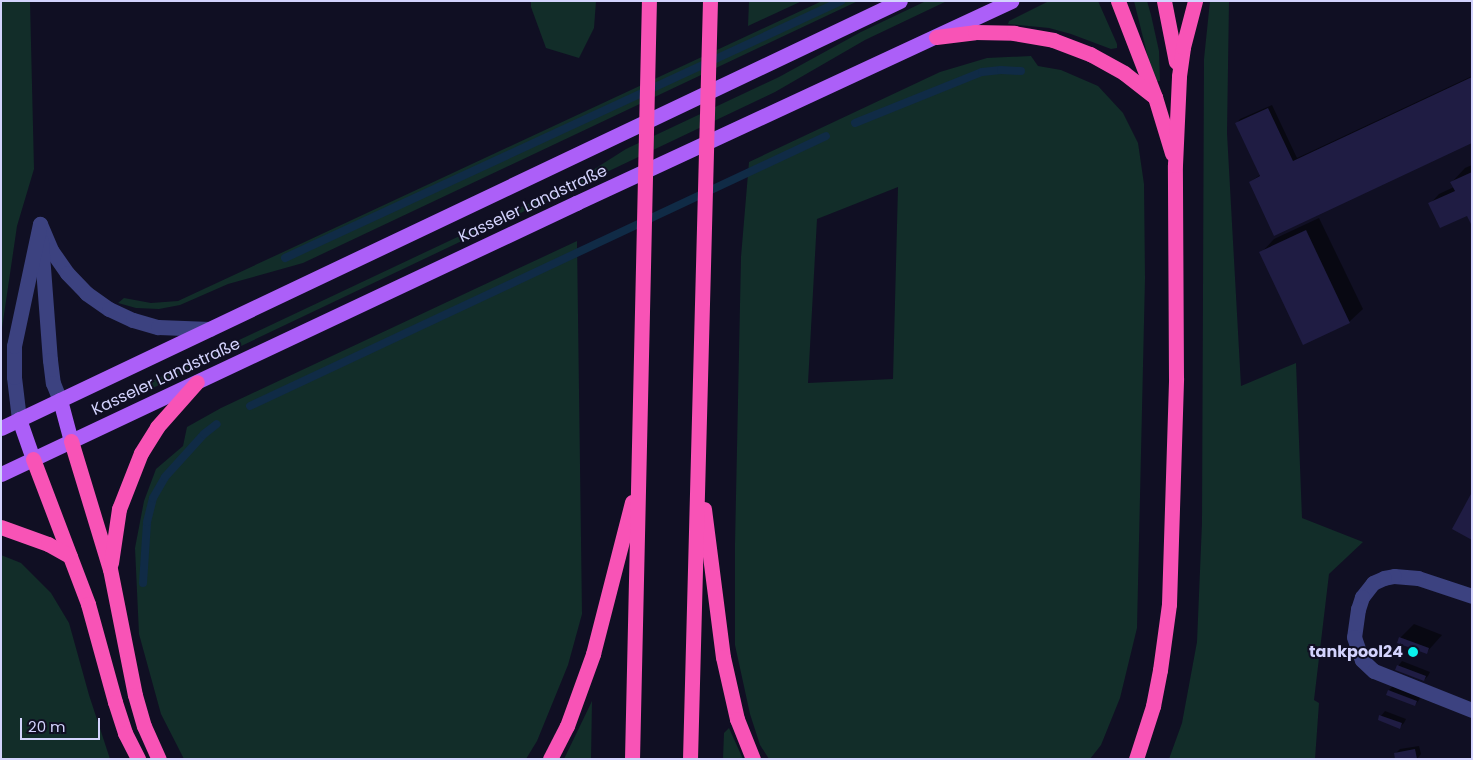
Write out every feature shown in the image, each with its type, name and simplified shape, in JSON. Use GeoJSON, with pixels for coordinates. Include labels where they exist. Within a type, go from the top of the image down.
{"type":"FeatureCollection","features":[{"type":"Feature","properties":{"kind":"highway"},"geometry":{"type":"LineString","coordinates":[[690,759],[710,1]]}},
{"type":"Feature","properties":{"kind":"highway"},"geometry":{"type":"LineString","coordinates":[[1118,1],[1155,97],[1175,164]]}},
{"type":"Feature","properties":{"kind":"highway"},"geometry":{"type":"LineString","coordinates":[[1164,1],[1179,76]]}},
{"type":"Feature","properties":{"kind":"highway"},"geometry":{"type":"LineString","coordinates":[[1136,759],[1153,706],[1169,604],[1176,378],[1175,164],[1179,76],[1183,48],[1194,1]]}},
{"type":"Feature","properties":{"kind":"highway"},"geometry":{"type":"LineString","coordinates":[[632,759],[649,3]]}},
{"type":"Feature","properties":{"kind":"highway"},"geometry":{"type":"LineString","coordinates":[[936,37],[975,32],[1014,33],[1053,40],[1090,54],[1107,63],[1124,73],[1155,97]]}},
{"type":"Feature","properties":{"kind":"highway"},"geometry":{"type":"LineString","coordinates":[[110,569],[119,509],[128,481],[157,427],[197,382]]}},
{"type":"Feature","properties":{"kind":"highway"},"geometry":{"type":"LineString","coordinates":[[71,441],[110,569],[135,696],[144,726],[158,759]]}},
{"type":"Feature","properties":{"kind":"highway"},"geometry":{"type":"LineString","coordinates":[[33,459],[70,556],[100,643],[125,733],[138,759]]}},
{"type":"Feature","properties":{"kind":"highway"},"geometry":{"type":"LineString","coordinates":[[698,460],[723,657],[737,719],[753,759]]}},
{"type":"Feature","properties":{"kind":"highway"},"geometry":{"type":"LineString","coordinates":[[550,759],[567,726],[593,654],[638,476]]}},
{"type":"Feature","properties":{"kind":"highway"},"geometry":{"type":"LineString","coordinates":[[1,527],[33,538],[70,556]]}},
{"type":"Feature","properties":{"kind":"highway"},"geometry":{"type":"LineString","coordinates":[[1128,759],[1142,738]]}},
{"type":"Feature","properties":{"kind":"main road","name":"Kasseler Landstraße"},"geometry":{"type":"LineString","coordinates":[[1,428],[900,1]]}},
{"type":"Feature","properties":{"kind":"main road","name":"Kasseler Landstraße"},"geometry":{"type":"LineString","coordinates":[[1,474],[576,203],[1011,1]]}},
{"type":"Feature","properties":{"kind":"main road"},"geometry":{"type":"LineString","coordinates":[[60,400],[71,441]]}},
{"type":"Feature","properties":{"kind":"main road"},"geometry":{"type":"LineString","coordinates":[[19,419],[33,459]]}},
{"type":"Feature","properties":{"kind":"lane"},"geometry":{"type":"LineString","coordinates":[[40,224],[51,250],[67,273],[86,293],[109,308],[133,320],[158,327],[184,330],[211,329]]}},
{"type":"Feature","properties":{"kind":"lane"},"geometry":{"type":"LineString","coordinates":[[40,224],[50,360],[53,383],[60,400]]}},
{"type":"Feature","properties":{"kind":"lane"},"geometry":{"type":"LineString","coordinates":[[19,419],[14,376],[14,346],[40,224]]}},
{"type":"Feature","properties":{"kind":"lane"},"geometry":{"type":"LineString","coordinates":[[1472,596],[1418,578],[1394,576],[1384,578],[1373,583],[1362,597],[1356,619],[1354,637],[1362,660],[1374,671],[1472,710]]}},
{"type":"Feature","properties":{"kind":"green space"},"geometry":{"type":"Polygon","coordinates":[[[1,1],[30,1],[34,169],[17,226],[1,335],[1,1]]]}},
{"type":"Feature","properties":{"kind":"green space"},"geometry":{"type":"Polygon","coordinates":[[[531,1],[596,1],[594,28],[579,58],[546,48],[531,7],[531,1]]]}},
{"type":"Feature","properties":{"kind":"green space"},"geometry":{"type":"Polygon","coordinates":[[[749,1],[802,1],[748,26],[749,1]]]}},
{"type":"Feature","properties":{"kind":"green space"},"geometry":{"type":"Polygon","coordinates":[[[822,1],[858,1],[303,263],[228,284],[180,305],[159,309],[136,308],[118,303],[124,298],[151,303],[178,301],[822,1]]]}},
{"type":"Feature","properties":{"kind":"green space"},"geometry":{"type":"Polygon","coordinates":[[[926,1],[947,1],[865,40],[775,92],[115,406],[112,400],[574,182],[626,149],[779,77],[861,32],[926,1]]]}},
{"type":"Feature","properties":{"kind":"green space"},"geometry":{"type":"Polygon","coordinates":[[[1049,1],[1098,1],[1117,48],[1111,49],[1049,28],[1008,24],[1009,21],[1049,1]]]}},
{"type":"Feature","properties":{"kind":"green space"},"geometry":{"type":"Polygon","coordinates":[[[1134,1],[1147,1],[1159,51],[1160,81],[1156,81],[1153,78],[1134,1]]]}},
{"type":"Feature","properties":{"kind":"green space"},"geometry":{"type":"Polygon","coordinates":[[[1210,1],[1229,1],[1227,133],[1241,386],[1296,363],[1302,518],[1363,542],[1329,574],[1314,700],[1319,703],[1315,759],[1169,759],[1182,723],[1197,642],[1202,523],[1204,59],[1210,1]]]}},
{"type":"Feature","properties":{"kind":"green space"},"geometry":{"type":"Polygon","coordinates":[[[1031,56],[1038,66],[1061,70],[1098,86],[1123,113],[1138,143],[1144,184],[1145,278],[1137,628],[1120,698],[1101,745],[1090,759],[769,759],[760,745],[750,714],[735,645],[735,544],[741,257],[749,162],[940,72],[987,58],[1031,56]],[[898,187],[817,219],[808,383],[893,379],[898,187]]]}},
{"type":"Feature","properties":{"kind":"green space"},"geometry":{"type":"Polygon","coordinates":[[[577,241],[582,614],[568,665],[537,741],[526,759],[184,759],[161,714],[139,634],[135,548],[144,501],[156,469],[183,446],[187,427],[221,408],[577,241]]]}},
{"type":"Feature","properties":{"kind":"green space"},"geometry":{"type":"Polygon","coordinates":[[[1,555],[21,563],[51,593],[69,623],[89,695],[110,759],[1,759],[1,555]]]}},
{"type":"Feature","properties":{"kind":"green space"},"geometry":{"type":"Polygon","coordinates":[[[592,701],[591,759],[564,759],[592,701]]]}},
{"type":"Feature","properties":{"kind":"green space"},"geometry":{"type":"Polygon","coordinates":[[[729,728],[743,759],[723,759],[724,733],[729,728]]]}},
{"type":"Feature","properties":{"kind":"building"},"geometry":{"type":"Polygon","coordinates":[[[1472,77],[1472,143],[1274,236],[1249,182],[1260,176],[1235,123],[1268,108],[1293,161],[1472,77]]]}},
{"type":"Feature","properties":{"kind":"building"},"geometry":{"type":"Polygon","coordinates":[[[1472,172],[1472,226],[1467,216],[1440,228],[1428,203],[1455,191],[1450,182],[1472,172]]]}},
{"type":"Feature","properties":{"kind":"building"},"geometry":{"type":"Polygon","coordinates":[[[1306,230],[1350,323],[1303,345],[1259,252],[1306,230]]]}},
{"type":"Feature","properties":{"kind":"building"},"geometry":{"type":"Polygon","coordinates":[[[1472,492],[1472,540],[1452,529],[1472,492]]]}},
{"type":"Feature","properties":{"kind":"building"},"geometry":{"type":"Polygon","coordinates":[[[1399,637],[1429,648],[1427,654],[1397,643],[1399,637]]]}},
{"type":"Feature","properties":{"kind":"building"},"geometry":{"type":"Polygon","coordinates":[[[1397,665],[1426,676],[1424,681],[1395,670],[1397,665]]]}},
{"type":"Feature","properties":{"kind":"building"},"geometry":{"type":"Polygon","coordinates":[[[1388,690],[1417,701],[1415,706],[1386,695],[1388,690]]]}},
{"type":"Feature","properties":{"kind":"building"},"geometry":{"type":"Polygon","coordinates":[[[1379,715],[1402,723],[1400,729],[1378,720],[1379,715]]]}},
{"type":"Feature","properties":{"kind":"building"},"geometry":{"type":"Polygon","coordinates":[[[1415,749],[1417,759],[1395,759],[1394,753],[1415,749]]]}},
{"type":"Feature","properties":{"kind":"waterway"},"geometry":{"type":"LineString","coordinates":[[285,258],[841,1]]}},
{"type":"Feature","properties":{"kind":"waterway"},"geometry":{"type":"LineString","coordinates":[[855,123],[982,72],[1001,70],[1021,71]]}},
{"type":"Feature","properties":{"kind":"waterway"},"geometry":{"type":"LineString","coordinates":[[250,406],[826,136]]}},
{"type":"Feature","properties":{"kind":"waterway"},"geometry":{"type":"LineString","coordinates":[[143,583],[147,522],[153,498],[165,477],[204,434],[217,424]]}},
{"type":"Feature","properties":{"kind":"place","name":"tankpool24"},"geometry":{"type":"Point","coordinates":[1413,652]}}]}
